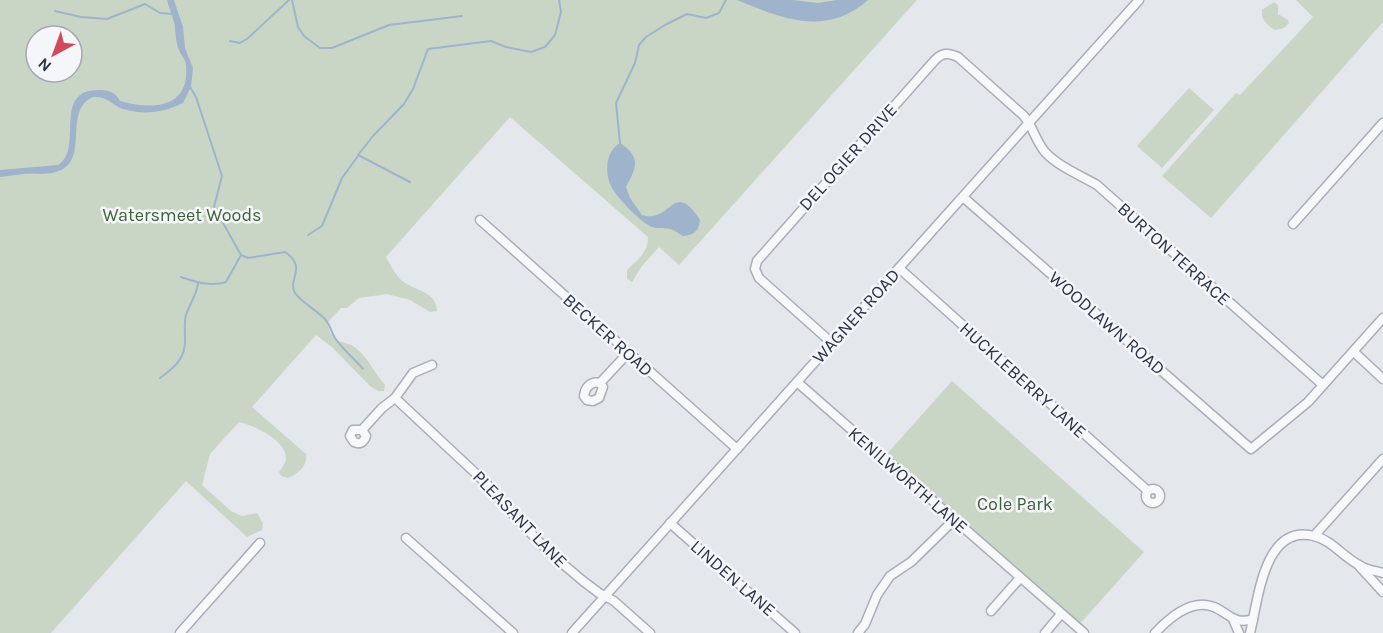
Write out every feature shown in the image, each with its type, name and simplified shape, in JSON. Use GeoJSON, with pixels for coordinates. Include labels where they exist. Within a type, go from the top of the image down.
{"type":"FeatureCollection","features":[{"type":"Feature","properties":{"kind":"street","name":"WAGNER ROAD"},"geometry":{"type":"LineString","coordinates":[[572,633],[1139,0]]}},
{"type":"Feature","properties":{"kind":"street","name":"DEL OGIER DRIVE"},"geometry":{"type":"LineString","coordinates":[[832,343],[759,278],[755,265],[760,256],[927,69],[943,53],[952,54],[1030,122]]}},
{"type":"Feature","properties":{"kind":"street","name":"BURTON TERRACE"},"geometry":{"type":"LineString","coordinates":[[1030,122],[1034,136],[1045,152],[1062,166],[1098,185],[1323,385]]}},
{"type":"Feature","properties":{"kind":"street"},"geometry":{"type":"LineString","coordinates":[[1293,224],[1383,123]]}},
{"type":"Feature","properties":{"kind":"street","name":"WOODLAWN ROAD"},"geometry":{"type":"LineString","coordinates":[[963,197],[1251,448],[1308,402],[1323,385]]}},
{"type":"Feature","properties":{"kind":"street","name":"BECKER ROAD"},"geometry":{"type":"LineString","coordinates":[[480,220],[737,448]]}},
{"type":"Feature","properties":{"kind":"street","name":"HUCKLEBERRY LANE"},"geometry":{"type":"LineString","coordinates":[[899,268],[1148,491]]}},
{"type":"Feature","properties":{"kind":"street"},"geometry":{"type":"LineString","coordinates":[[1323,385],[1383,318]]}},
{"type":"Feature","properties":{"kind":"street"},"geometry":{"type":"LineString","coordinates":[[1354,352],[1383,379]]}},
{"type":"Feature","properties":{"kind":"street"},"geometry":{"type":"LineString","coordinates":[[600,382],[628,353]]}},
{"type":"Feature","properties":{"kind":"street"},"geometry":{"type":"LineString","coordinates":[[362,429],[381,408],[395,398],[413,373],[432,365]]}},
{"type":"Feature","properties":{"kind":"street","name":"KENILWORTH LANE"},"geometry":{"type":"LineString","coordinates":[[797,382],[1084,633]]}},
{"type":"Feature","properties":{"kind":"street","name":"PLEASANT LANE"},"geometry":{"type":"LineString","coordinates":[[395,398],[486,483],[550,553],[583,581],[614,601],[650,633]]}},
{"type":"Feature","properties":{"kind":"street"},"geometry":{"type":"LineString","coordinates":[[1314,536],[1383,459]]}},
{"type":"Feature","properties":{"kind":"street"},"geometry":{"type":"LineString","coordinates":[[858,633],[865,624],[877,595],[890,576],[911,562],[954,520]]}},
{"type":"Feature","properties":{"kind":"street","name":"LINDEN LANE"},"geometry":{"type":"LineString","coordinates":[[670,524],[795,633]]}},
{"type":"Feature","properties":{"kind":"street"},"geometry":{"type":"LineString","coordinates":[[1250,633],[1263,572],[1275,552],[1291,538],[1314,536],[1342,552],[1360,566],[1383,592]]}},
{"type":"Feature","properties":{"kind":"street"},"geometry":{"type":"LineString","coordinates":[[406,538],[513,633]]}},
{"type":"Feature","properties":{"kind":"street"},"geometry":{"type":"LineString","coordinates":[[180,633],[260,543]]}},
{"type":"Feature","properties":{"kind":"street"},"geometry":{"type":"LineString","coordinates":[[1360,566],[1383,573]]}},
{"type":"Feature","properties":{"kind":"street"},"geometry":{"type":"LineString","coordinates":[[991,611],[1020,578]]}},
{"type":"Feature","properties":{"kind":"street"},"geometry":{"type":"LineString","coordinates":[[1155,633],[1167,620],[1189,607],[1200,605],[1211,606],[1241,622],[1253,619]]}},
{"type":"Feature","properties":{"kind":"street"},"geometry":{"type":"LineString","coordinates":[[1045,633],[1061,614]]}},
{"type":"Feature","properties":{"kind":"street"},"geometry":{"type":"LineString","coordinates":[[1233,619],[1239,633]]}},
{"type":"Feature","properties":{"kind":"green space","name":"Watersmeet Woods"},"geometry":{"type":"Polygon","coordinates":[[[0,0],[917,0],[679,265],[659,247],[642,266],[632,282],[627,279],[627,270],[644,252],[648,237],[510,117],[386,257],[399,278],[433,299],[437,311],[430,312],[410,300],[387,294],[359,298],[347,308],[341,308],[327,323],[333,337],[353,346],[365,357],[385,385],[384,391],[378,391],[370,386],[332,347],[316,335],[252,407],[306,454],[302,469],[288,478],[281,476],[279,472],[286,459],[281,446],[261,430],[239,422],[210,454],[202,485],[231,511],[242,516],[257,513],[263,523],[262,530],[247,537],[186,481],[51,633],[0,633],[0,0]]]}},
{"type":"Feature","properties":{"kind":"green space"},"geometry":{"type":"Polygon","coordinates":[[[1296,0],[1383,0],[1383,22],[1211,218],[1162,176],[1236,93],[1240,95],[1313,17],[1296,0]]]}},
{"type":"Feature","properties":{"kind":"green space"},"geometry":{"type":"Polygon","coordinates":[[[1274,2],[1278,5],[1278,14],[1289,23],[1284,28],[1275,30],[1265,22],[1262,16],[1262,10],[1274,2]]]}},
{"type":"Feature","properties":{"kind":"green space"},"geometry":{"type":"Polygon","coordinates":[[[1189,88],[1214,110],[1162,168],[1137,146],[1189,88]]]}},
{"type":"Feature","properties":{"kind":"green space","name":"Cole Park"},"geometry":{"type":"Polygon","coordinates":[[[952,381],[1144,552],[1078,626],[886,455],[952,381]]]}},
{"type":"Feature","properties":{"kind":"water"},"geometry":{"type":"Polygon","coordinates":[[[167,0],[174,0],[183,27],[185,48],[193,68],[191,87],[183,103],[161,111],[138,112],[123,109],[106,99],[93,97],[84,103],[79,112],[76,145],[69,164],[52,173],[0,177],[0,170],[58,165],[66,157],[69,146],[72,109],[77,99],[86,92],[107,91],[114,94],[120,101],[156,105],[166,103],[182,91],[186,80],[186,66],[178,47],[174,22],[167,0]]]}},
{"type":"Feature","properties":{"kind":"water"},"geometry":{"type":"Polygon","coordinates":[[[737,0],[792,0],[818,3],[837,0],[868,0],[836,18],[804,21],[771,13],[737,0]]]}},
{"type":"Feature","properties":{"kind":"water"},"geometry":{"type":"Polygon","coordinates":[[[620,143],[634,158],[633,174],[626,187],[630,198],[642,215],[660,214],[678,202],[684,203],[700,220],[695,232],[683,236],[667,228],[651,227],[638,218],[621,200],[612,189],[607,173],[609,156],[615,146],[620,143]]]}},
{"type":"Feature","properties":{"kind":"waterway"},"geometry":{"type":"LineString","coordinates":[[230,41],[240,43],[247,39],[289,0]]}},
{"type":"Feature","properties":{"kind":"waterway"},"geometry":{"type":"LineString","coordinates":[[292,0],[298,27],[304,36],[320,48],[332,48],[389,25],[462,16]]}},
{"type":"Feature","properties":{"kind":"waterway"},"geometry":{"type":"LineString","coordinates":[[410,182],[358,155],[404,104],[413,89],[428,49],[491,41],[506,47],[531,52],[545,47],[555,35],[561,12],[559,0]]}},
{"type":"Feature","properties":{"kind":"waterway"},"geometry":{"type":"LineString","coordinates":[[620,143],[616,103],[635,63],[639,45],[646,37],[687,14],[706,18],[719,13],[726,0]]}},
{"type":"Feature","properties":{"kind":"waterway"},"geometry":{"type":"LineString","coordinates":[[55,11],[81,17],[107,19],[145,4],[160,13],[172,14]]}},
{"type":"Feature","properties":{"kind":"waterway"},"geometry":{"type":"LineString","coordinates":[[190,87],[196,97],[222,176],[214,207],[241,255],[248,258],[285,252],[292,258],[296,268],[293,283],[295,293],[324,318],[338,342],[363,369]]}},
{"type":"Feature","properties":{"kind":"waterway"},"geometry":{"type":"LineString","coordinates":[[308,235],[322,226],[342,178],[358,156]]}},
{"type":"Feature","properties":{"kind":"waterway"},"geometry":{"type":"LineString","coordinates":[[181,277],[209,284],[226,282],[241,255]]}},
{"type":"Feature","properties":{"kind":"waterway"},"geometry":{"type":"LineString","coordinates":[[160,378],[181,357],[185,346],[185,318],[198,283]]}}]}
